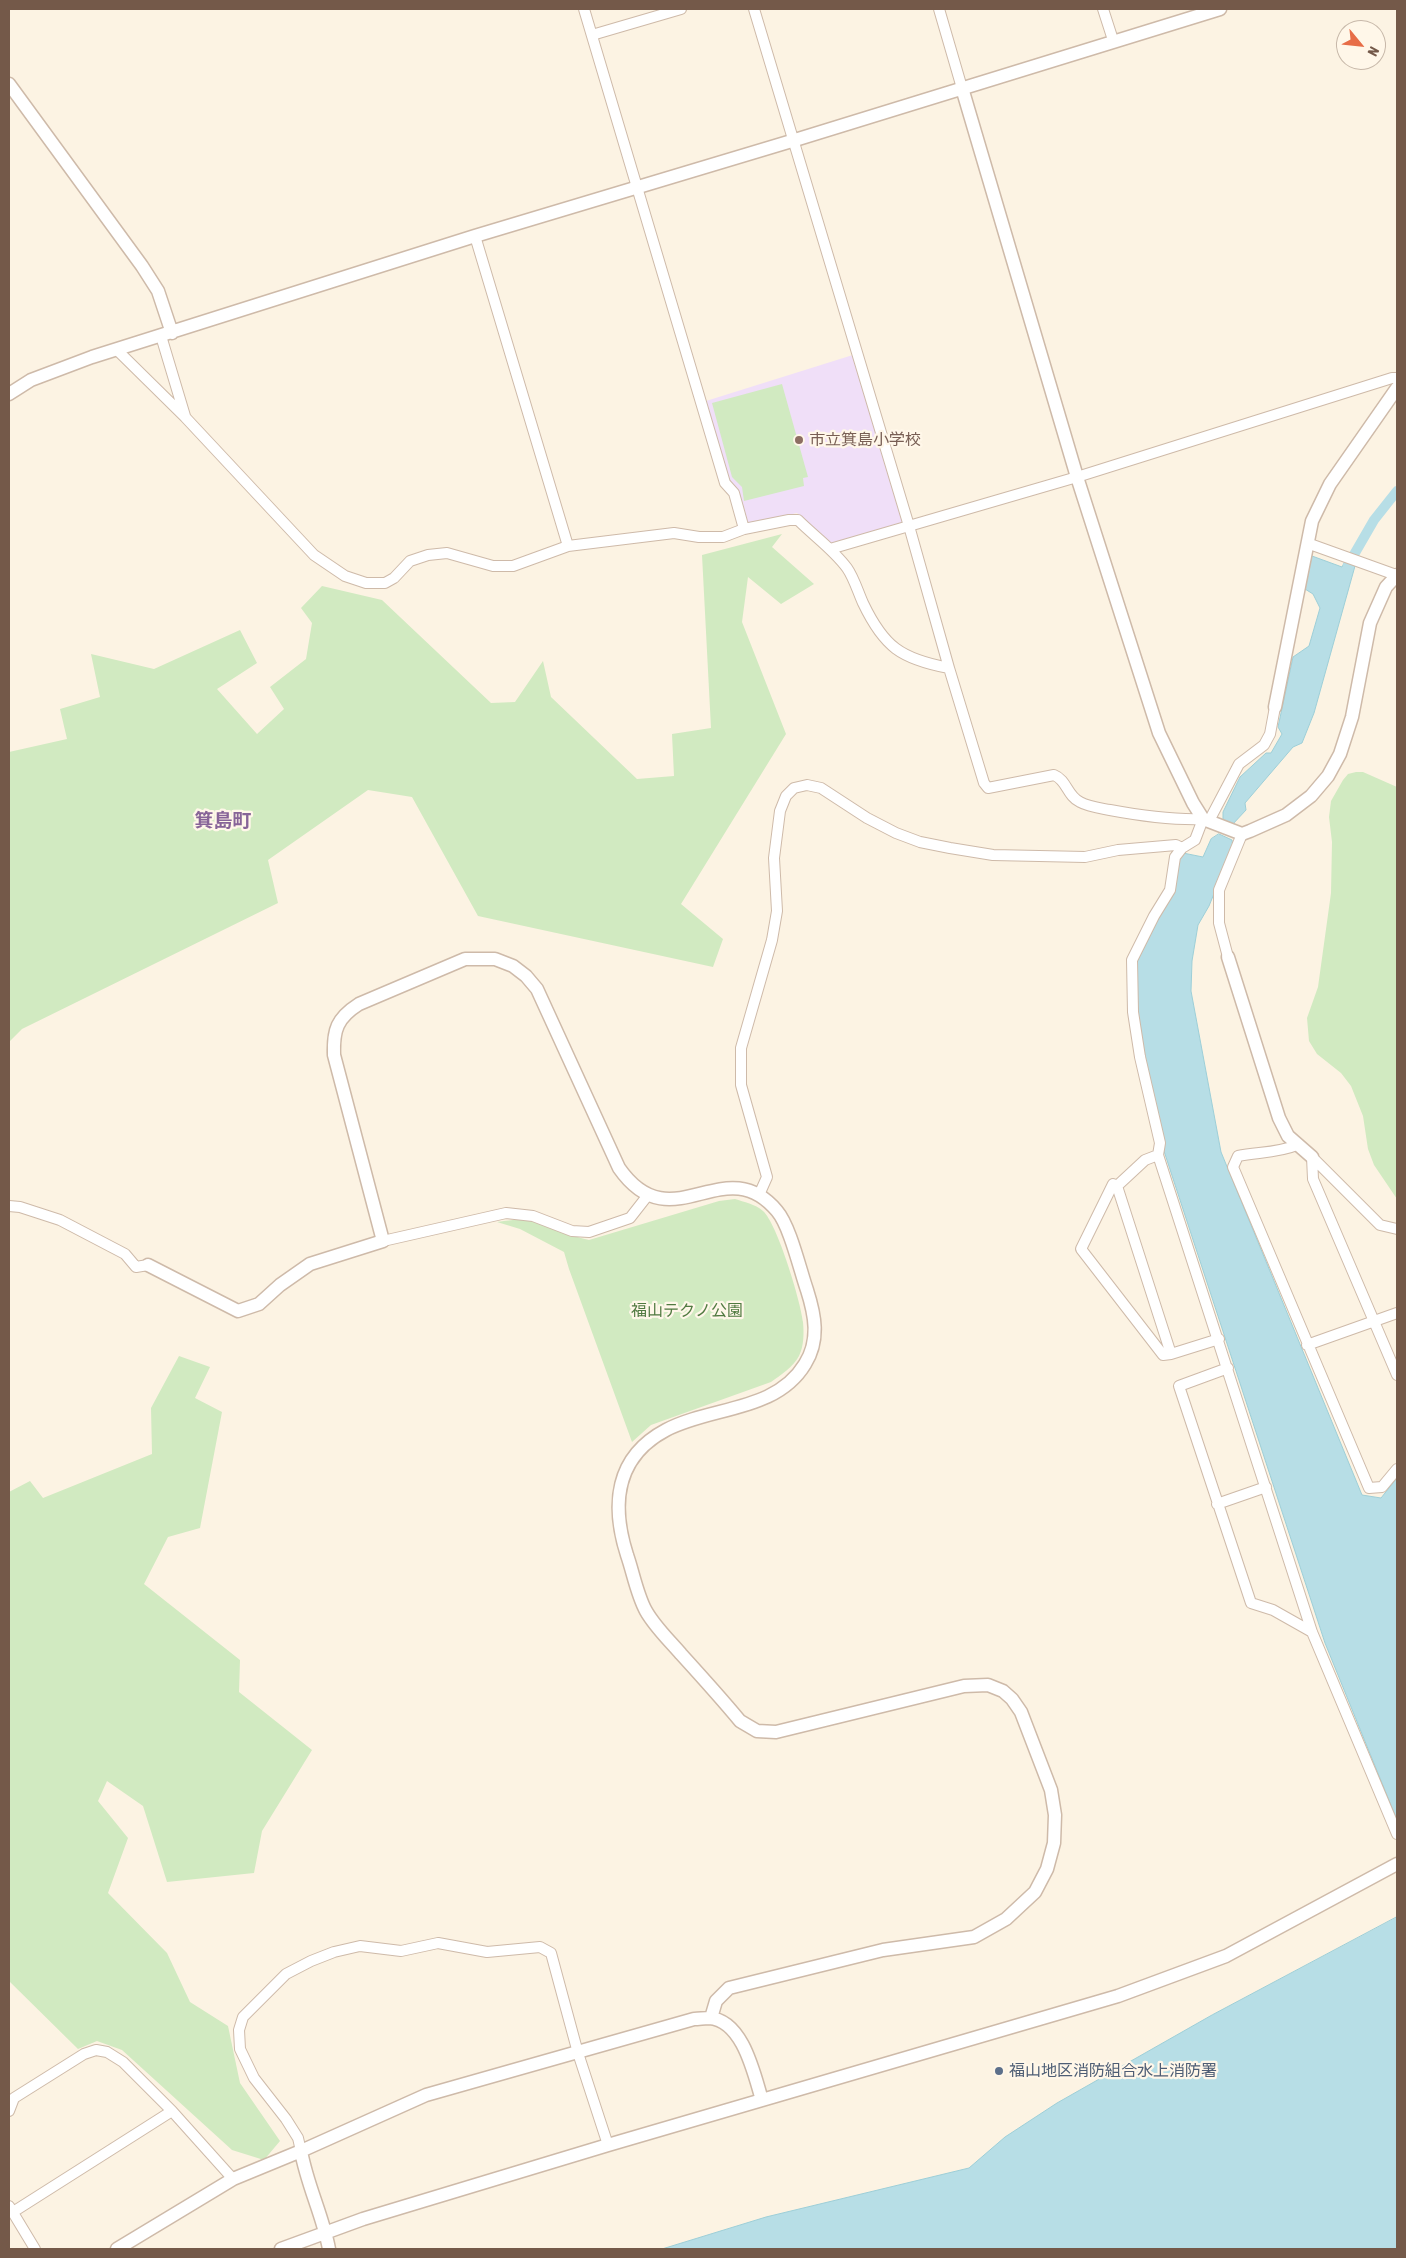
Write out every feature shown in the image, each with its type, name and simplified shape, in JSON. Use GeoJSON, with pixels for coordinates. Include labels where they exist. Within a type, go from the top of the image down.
{"type":"FeatureCollection","features":[{"type":"Feature","properties":{"kind":"street"},"geometry":{"type":"LineString","coordinates":[[584,9],[725,483],[734,493],[744,529]]}},
{"type":"Feature","properties":{"kind":"street"},"geometry":{"type":"LineString","coordinates":[[592,35],[681,9]]}},
{"type":"Feature","properties":{"kind":"street"},"geometry":{"type":"LineString","coordinates":[[754,9],[795,140],[984,783],[988,788],[1054,775],[1063,782],[1070,794],[1082,803],[1135,815],[1177,820],[1206,820],[1242,834]]}},
{"type":"Feature","properties":{"kind":"street"},"geometry":{"type":"LineString","coordinates":[[939,9],[1077,477],[1159,733],[1193,803],[1206,820]]}},
{"type":"Feature","properties":{"kind":"street"},"geometry":{"type":"LineString","coordinates":[[1103,9],[1113,40]]}},
{"type":"Feature","properties":{"kind":"street"},"geometry":{"type":"LineString","coordinates":[[9,394],[31,380],[117,350],[475,236],[795,140],[1113,40],[1220,9]]}},
{"type":"Feature","properties":{"kind":"street"},"geometry":{"type":"LineString","coordinates":[[9,84],[142,266],[158,291],[186,417]]}},
{"type":"Feature","properties":{"kind":"street"},"geometry":{"type":"LineString","coordinates":[[475,236],[568,546]]}},
{"type":"Feature","properties":{"kind":"street"},"geometry":{"type":"LineString","coordinates":[[117,350],[186,417],[314,555],[345,576],[366,583],[385,583],[394,578],[410,561],[428,554],[447,553],[493,566],[513,566],[568,546],[674,533],[699,537],[723,536],[744,529],[798,520],[830,549],[848,569],[875,626],[890,646],[914,659],[949,668]]}},
{"type":"Feature","properties":{"kind":"street"},"geometry":{"type":"LineString","coordinates":[[830,549],[1077,477],[1397,378]]}},
{"type":"Feature","properties":{"kind":"street"},"geometry":{"type":"LineString","coordinates":[[1397,388],[1330,484],[1312,521],[1270,734],[1264,745],[1239,764],[1194,840],[1182,848],[1175,857],[1170,890],[1143,936],[1132,960],[1131,968],[1133,1012],[1140,1057],[1160,1143],[1158,1155],[1219,1339],[1312,1632],[1397,1834]]}},
{"type":"Feature","properties":{"kind":"street"},"geometry":{"type":"LineString","coordinates":[[1308,543],[1397,575],[1386,587],[1370,623],[1352,717],[1340,754],[1328,776],[1311,796],[1286,815],[1242,834],[1219,890],[1219,923],[1276,1111],[1288,1136],[1312,1157],[1380,1225],[1397,1229]]}},
{"type":"Feature","properties":{"kind":"street"},"geometry":{"type":"LineString","coordinates":[[759,1195],[767,1177],[741,1085],[740,1048],[772,940],[777,911],[774,858],[780,811],[786,796],[794,788],[808,785],[821,788],[867,818],[896,833],[920,842],[994,855],[1085,856],[1128,849],[1176,846],[1182,848]]}},
{"type":"Feature","properties":{"kind":"street"},"geometry":{"type":"LineString","coordinates":[[383,1242],[334,1055],[334,1035],[344,1014],[359,1004],[465,959],[496,959],[513,966],[526,976],[537,989],[619,1168],[631,1184],[648,1195],[666,1199],[687,1198],[714,1189],[735,1187],[759,1195],[778,1211],[786,1227],[814,1310],[816,1335],[810,1357],[799,1374],[780,1391],[756,1402],[667,1430],[648,1442],[632,1459],[622,1482],[617,1502],[620,1533],[645,1610],[658,1628],[740,1721],[757,1730],[776,1732],[964,1686],[988,1684],[1003,1691],[1021,1712],[1051,1790],[1055,1815],[1054,1843],[1047,1869],[1035,1892],[1006,1920],[974,1937],[883,1950],[729,1988],[716,2001],[711,2018]]}},
{"type":"Feature","properties":{"kind":"street"},"geometry":{"type":"LineString","coordinates":[[1297,1145],[1283,1151],[1258,1152],[1238,1156],[1233,1167],[1369,1488],[1382,1487],[1397,1469]]}},
{"type":"Feature","properties":{"kind":"street"},"geometry":{"type":"LineString","coordinates":[[1117,1186],[1145,1160],[1158,1155]]}},
{"type":"Feature","properties":{"kind":"street"},"geometry":{"type":"LineString","coordinates":[[1312,1157],[1313,1179],[1397,1375]]}},
{"type":"Feature","properties":{"kind":"street"},"geometry":{"type":"LineString","coordinates":[[1117,1186],[1113,1184],[1081,1249],[1164,1355],[1219,1339]]}},
{"type":"Feature","properties":{"kind":"street"},"geometry":{"type":"LineString","coordinates":[[1117,1186],[1171,1354]]}},
{"type":"Feature","properties":{"kind":"street"},"geometry":{"type":"LineString","coordinates":[[9,1206],[20,1207],[60,1220],[125,1254],[136,1267],[148,1265],[238,1311],[259,1304],[280,1285],[310,1264],[383,1242],[506,1213],[532,1216],[572,1231],[589,1232],[630,1218],[648,1195]]}},
{"type":"Feature","properties":{"kind":"street"},"geometry":{"type":"LineString","coordinates":[[1307,1344],[1397,1313]]}},
{"type":"Feature","properties":{"kind":"street"},"geometry":{"type":"LineString","coordinates":[[1228,1368],[1179,1386],[1250,1603],[1273,1610],[1312,1632]]}},
{"type":"Feature","properties":{"kind":"street"},"geometry":{"type":"LineString","coordinates":[[1217,1504],[1266,1487]]}},
{"type":"Feature","properties":{"kind":"street"},"geometry":{"type":"LineString","coordinates":[[282,2249],[326,2231],[608,2145],[1118,1996],[1174,1977],[1226,1956],[1397,1864]]}},
{"type":"Feature","properties":{"kind":"street"},"geometry":{"type":"LineString","coordinates":[[329,2249],[326,2231],[304,2167],[298,2138],[286,2118],[254,2078],[245,2062],[240,2049],[239,2030],[243,2017],[286,1974],[334,1952],[360,1946],[401,1951],[438,1943],[487,1952],[540,1947],[551,1954],[578,2053],[608,2145]]}},
{"type":"Feature","properties":{"kind":"street"},"geometry":{"type":"LineString","coordinates":[[117,2249],[232,2179],[301,2151],[426,2095],[694,2019],[711,2018],[729,2026],[747,2050],[762,2100]]}},
{"type":"Feature","properties":{"kind":"street"},"geometry":{"type":"LineString","coordinates":[[9,2110],[14,2098],[84,2054],[96,2050],[107,2052],[123,2062],[172,2111],[232,2179]]}},
{"type":"Feature","properties":{"kind":"street"},"geometry":{"type":"LineString","coordinates":[[36,2249],[11,2209],[172,2111]]}},
{"type":"Feature","properties":{"kind":"shaded area","name":"市立箕島小学校"},"geometry":{"type":"Polygon","coordinates":[[[856,354],[903,523],[834,545],[825,540],[797,513],[748,524],[744,523],[738,489],[729,479],[706,401],[856,354]]]}},
{"type":"Feature","properties":{"kind":"green space"},"geometry":{"type":"Polygon","coordinates":[[[782,384],[808,477],[803,478],[804,486],[744,501],[742,487],[732,477],[712,403],[782,384]]]}},
{"type":"Feature","properties":{"kind":"green space"},"geometry":{"type":"Polygon","coordinates":[[[782,534],[772,547],[814,584],[781,604],[748,577],[742,622],[786,734],[681,904],[723,939],[713,967],[478,916],[412,797],[368,790],[268,860],[278,903],[22,1029],[9,1042],[9,752],[67,739],[60,709],[100,697],[91,654],[154,669],[240,630],[257,663],[217,689],[257,734],[284,709],[270,687],[306,659],[312,623],[301,608],[322,586],[382,600],[491,703],[515,702],[543,661],[551,697],[637,779],[674,776],[672,734],[711,728],[702,555],[782,534]]]}},
{"type":"Feature","properties":{"kind":"green space"},"geometry":{"type":"Polygon","coordinates":[[[1363,772],[1397,787],[1397,1199],[1374,1165],[1368,1149],[1363,1116],[1351,1086],[1341,1073],[1317,1054],[1309,1041],[1307,1018],[1318,987],[1331,893],[1332,842],[1329,817],[1331,801],[1348,774],[1363,772]]]}},
{"type":"Feature","properties":{"kind":"green space","name":"福山テクノ公園"},"geometry":{"type":"Polygon","coordinates":[[[735,1199],[753,1205],[763,1211],[769,1218],[775,1231],[788,1264],[801,1312],[803,1344],[801,1352],[783,1374],[771,1382],[651,1425],[632,1442],[564,1252],[520,1229],[497,1222],[525,1219],[589,1240],[719,1201],[735,1199]]]}},
{"type":"Feature","properties":{"kind":"green space"},"geometry":{"type":"Polygon","coordinates":[[[179,1356],[210,1367],[195,1398],[222,1412],[200,1528],[168,1537],[144,1584],[240,1660],[239,1692],[312,1750],[262,1831],[254,1873],[167,1882],[143,1806],[107,1781],[98,1801],[128,1838],[108,1893],[167,1953],[190,2002],[228,2026],[240,2083],[280,2141],[264,2160],[232,2150],[122,2050],[97,2041],[78,2049],[9,1981],[9,1492],[30,1481],[43,1498],[152,1454],[151,1408],[179,1356]]]}},
{"type":"Feature","properties":{"kind":"water"},"geometry":{"type":"Polygon","coordinates":[[[1312,556],[1342,567],[1345,561],[1355,566],[1314,713],[1302,743],[1293,747],[1245,803],[1246,810],[1232,825],[1223,821],[1223,812],[1240,777],[1266,753],[1271,753],[1282,734],[1278,727],[1293,657],[1309,646],[1320,608],[1313,594],[1305,589],[1312,556]]]}},
{"type":"Feature","properties":{"kind":"water"},"geometry":{"type":"Polygon","coordinates":[[[1219,834],[1232,840],[1233,847],[1209,906],[1198,925],[1192,961],[1191,991],[1221,1152],[1362,1495],[1381,1498],[1397,1478],[1397,1820],[1325,1643],[1163,1148],[1142,1048],[1135,1007],[1134,961],[1178,859],[1183,853],[1203,857],[1211,839],[1219,834]]]}},
{"type":"Feature","properties":{"kind":"water"},"geometry":{"type":"Polygon","coordinates":[[[1397,1917],[1397,2249],[662,2249],[766,2217],[969,2168],[1005,2137],[1057,2103],[1212,2015],[1397,1917]]]}},
{"type":"Feature","properties":{"kind":"waterway"},"geometry":{"type":"LineString","coordinates":[[1348,565],[1374,520],[1397,491]]}},
{"type":"Feature","properties":{"kind":"place","name":"市立箕島小学校"},"geometry":{"type":"Point","coordinates":[799,440]}},
{"type":"Feature","properties":{"kind":"place","name":"福山地区消防組合水上消防署"},"geometry":{"type":"Point","coordinates":[999,2071]}},
{"type":"Feature","properties":{"kind":"district","name":"箕島町"},"geometry":{"type":"Point","coordinates":[223,821]}}]}
